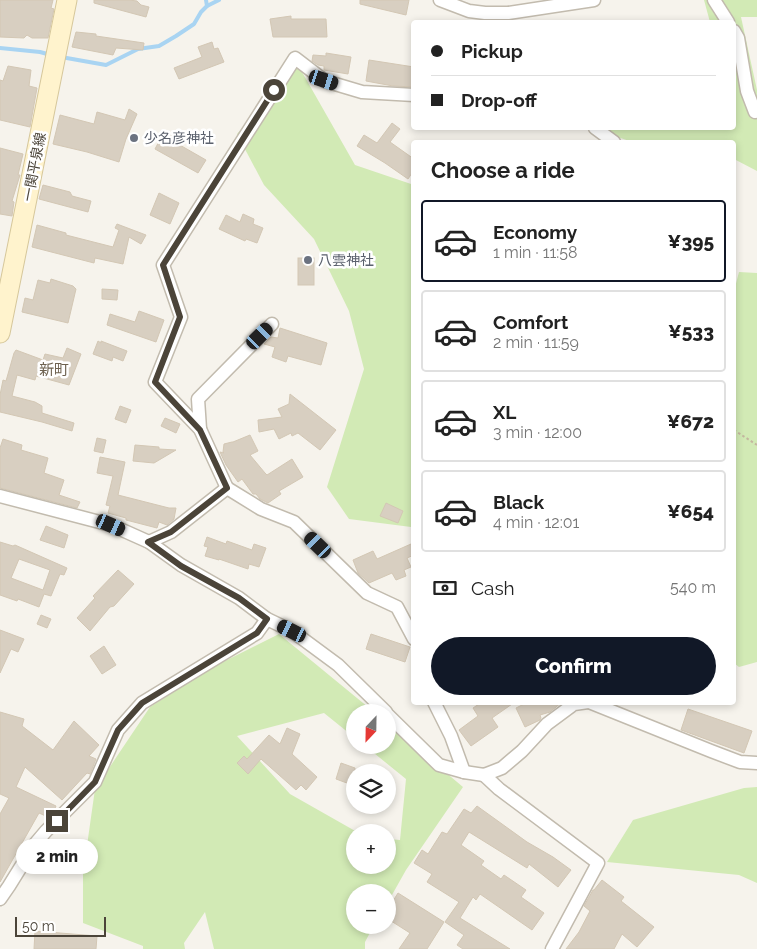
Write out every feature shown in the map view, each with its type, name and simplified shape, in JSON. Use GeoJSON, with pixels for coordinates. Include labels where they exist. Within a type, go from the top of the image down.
{"type":"FeatureCollection","features":[{"type":"Feature","properties":{"kind":"main road","name":"一関平泉線"},"geometry":{"type":"LineString","coordinates":[[0,333],[67,0]]}},
{"type":"Feature","properties":{"kind":"street"},"geometry":{"type":"LineString","coordinates":[[440,0],[472,17],[485,13],[518,11],[594,0]]}},
{"type":"Feature","properties":{"kind":"street"},"geometry":{"type":"LineString","coordinates":[[714,0],[727,20]]}},
{"type":"Feature","properties":{"kind":"street"},"geometry":{"type":"LineString","coordinates":[[485,13],[501,20]]}},
{"type":"Feature","properties":{"kind":"street"},"geometry":{"type":"LineString","coordinates":[[736,35],[747,91],[755,112]]}},
{"type":"Feature","properties":{"kind":"street"},"geometry":{"type":"LineString","coordinates":[[411,95],[362,92],[324,80],[295,58],[163,265],[180,317],[155,382],[200,430],[227,488],[261,509],[294,522],[367,593],[397,607],[411,633]]}},
{"type":"Feature","properties":{"kind":"street"},"geometry":{"type":"LineString","coordinates":[[598,130],[611,140]]}},
{"type":"Feature","properties":{"kind":"street"},"geometry":{"type":"LineString","coordinates":[[200,430],[198,399],[272,324]]}},
{"type":"Feature","properties":{"kind":"street"},"geometry":{"type":"LineString","coordinates":[[148,542],[171,532],[227,488]]}},
{"type":"Feature","properties":{"kind":"street"},"geometry":{"type":"LineString","coordinates":[[0,496],[111,525],[148,542],[181,566],[239,598],[267,619],[292,631],[338,665],[376,704]]}},
{"type":"Feature","properties":{"kind":"street"},"geometry":{"type":"LineString","coordinates":[[0,899],[46,831],[95,782],[118,730],[142,703],[257,633],[267,619]]}},
{"type":"Feature","properties":{"kind":"street"},"geometry":{"type":"LineString","coordinates":[[436,705],[451,736],[464,772]]}},
{"type":"Feature","properties":{"kind":"street"},"geometry":{"type":"LineString","coordinates":[[396,724],[439,765],[484,775],[502,768],[522,751],[547,724],[573,705]]}},
{"type":"Feature","properties":{"kind":"street"},"geometry":{"type":"LineString","coordinates":[[596,705],[740,762],[757,763]]}},
{"type":"Feature","properties":{"kind":"street"},"geometry":{"type":"LineString","coordinates":[[484,775],[499,789],[598,863],[552,949]]}},
{"type":"Feature","properties":{"kind":"path"},"geometry":{"type":"LineString","coordinates":[[736,431],[757,446]]}},
{"type":"Feature","properties":{"kind":"green space"},"geometry":{"type":"Polygon","coordinates":[[[704,0],[757,0],[757,17],[741,17],[757,90],[757,171],[736,160],[736,140],[626,140],[598,130],[736,130],[736,20],[709,20],[704,0]]]}},
{"type":"Feature","properties":{"kind":"green space"},"geometry":{"type":"Polygon","coordinates":[[[298,65],[355,165],[411,184],[411,527],[349,519],[327,487],[364,369],[349,311],[314,239],[264,185],[237,134],[298,65]]]}},
{"type":"Feature","properties":{"kind":"green space"},"geometry":{"type":"Polygon","coordinates":[[[739,272],[757,273],[757,662],[739,667],[736,665],[736,283],[739,272]]]}},
{"type":"Feature","properties":{"kind":"green space"},"geometry":{"type":"Polygon","coordinates":[[[279,634],[364,704],[346,704],[346,731],[324,713],[237,736],[290,794],[346,826],[346,874],[396,874],[396,840],[400,840],[406,779],[396,771],[396,764],[387,764],[375,754],[396,754],[396,731],[463,787],[406,870],[396,888],[396,884],[346,884],[346,934],[369,934],[365,942],[365,949],[214,949],[205,912],[184,943],[185,949],[143,949],[143,946],[83,923],[83,874],[95,789],[150,707],[213,667],[279,634]]]}},
{"type":"Feature","properties":{"kind":"green space"},"geometry":{"type":"Polygon","coordinates":[[[757,787],[757,883],[739,875],[607,862],[633,820],[744,788],[757,787]]]}},
{"type":"Feature","properties":{"kind":"building"},"geometry":{"type":"Polygon","coordinates":[[[0,0],[53,0],[51,8],[54,9],[48,38],[32,38],[27,35],[24,38],[0,37],[0,0]]]}},
{"type":"Feature","properties":{"kind":"building"},"geometry":{"type":"Polygon","coordinates":[[[94,0],[137,1],[141,5],[149,7],[146,17],[94,3],[94,0]]]}},
{"type":"Feature","properties":{"kind":"building"},"geometry":{"type":"Polygon","coordinates":[[[360,0],[409,0],[406,15],[360,4],[360,0]]]}},
{"type":"Feature","properties":{"kind":"building"},"geometry":{"type":"Polygon","coordinates":[[[291,16],[291,19],[326,19],[327,37],[273,37],[270,19],[291,16]]]}},
{"type":"Feature","properties":{"kind":"building"},"geometry":{"type":"Polygon","coordinates":[[[76,32],[144,43],[143,50],[116,48],[113,55],[72,47],[76,32]]]}},
{"type":"Feature","properties":{"kind":"building"},"geometry":{"type":"Polygon","coordinates":[[[212,42],[214,49],[218,48],[224,62],[179,79],[174,68],[202,57],[198,47],[212,42]]]}},
{"type":"Feature","properties":{"kind":"building"},"geometry":{"type":"Polygon","coordinates":[[[326,53],[351,57],[348,74],[324,70],[324,66],[312,61],[313,55],[326,56],[326,53]]]}},
{"type":"Feature","properties":{"kind":"building"},"geometry":{"type":"Polygon","coordinates":[[[369,60],[411,67],[411,87],[366,81],[369,60]]]}},
{"type":"Feature","properties":{"kind":"building"},"geometry":{"type":"Polygon","coordinates":[[[8,66],[31,70],[29,86],[37,88],[30,127],[0,120],[0,80],[3,81],[8,66]]]}},
{"type":"Feature","properties":{"kind":"building"},"geometry":{"type":"Polygon","coordinates":[[[129,109],[137,114],[126,139],[119,162],[53,144],[60,115],[94,124],[97,112],[125,120],[129,109]]]}},
{"type":"Feature","properties":{"kind":"building"},"geometry":{"type":"Polygon","coordinates":[[[392,123],[400,129],[390,142],[411,157],[411,174],[408,179],[357,146],[364,135],[377,143],[392,123]]]}},
{"type":"Feature","properties":{"kind":"building"},"geometry":{"type":"Polygon","coordinates":[[[164,132],[172,136],[171,140],[206,160],[198,173],[155,149],[164,132]]]}},
{"type":"Feature","properties":{"kind":"building"},"geometry":{"type":"Polygon","coordinates":[[[0,148],[23,154],[18,175],[20,175],[12,201],[14,202],[12,216],[0,214],[0,148]]]}},
{"type":"Feature","properties":{"kind":"building"},"geometry":{"type":"Polygon","coordinates":[[[43,185],[70,192],[72,196],[91,201],[88,212],[39,199],[43,185]]]}},
{"type":"Feature","properties":{"kind":"building"},"geometry":{"type":"Polygon","coordinates":[[[159,193],[179,203],[170,224],[150,215],[159,193]]]}},
{"type":"Feature","properties":{"kind":"building"},"geometry":{"type":"Polygon","coordinates":[[[243,214],[254,219],[253,224],[263,228],[257,243],[246,239],[245,241],[219,229],[226,215],[240,222],[243,214]]]}},
{"type":"Feature","properties":{"kind":"building"},"geometry":{"type":"Polygon","coordinates":[[[117,224],[146,235],[141,244],[129,237],[123,264],[95,258],[94,263],[32,247],[37,225],[66,233],[66,235],[113,247],[119,230],[115,228],[117,224]]]}},
{"type":"Feature","properties":{"kind":"building"},"geometry":{"type":"Polygon","coordinates":[[[298,258],[314,258],[314,285],[298,285],[298,258]]]}},
{"type":"Feature","properties":{"kind":"building"},"geometry":{"type":"Polygon","coordinates":[[[51,279],[73,286],[76,289],[68,323],[22,312],[25,298],[33,300],[38,280],[50,283],[51,279]]]}},
{"type":"Feature","properties":{"kind":"building"},"geometry":{"type":"Polygon","coordinates":[[[102,289],[118,290],[117,300],[102,299],[102,289]]]}},
{"type":"Feature","properties":{"kind":"building"},"geometry":{"type":"Polygon","coordinates":[[[139,311],[164,320],[156,342],[107,325],[110,314],[135,322],[139,311]]]}},
{"type":"Feature","properties":{"kind":"building"},"geometry":{"type":"Polygon","coordinates":[[[280,328],[327,343],[321,365],[288,356],[286,362],[272,357],[275,347],[264,344],[271,337],[278,338],[280,328]]]}},
{"type":"Feature","properties":{"kind":"building"},"geometry":{"type":"Polygon","coordinates":[[[98,341],[127,351],[123,361],[113,357],[112,361],[93,354],[98,341]]]}},
{"type":"Feature","properties":{"kind":"building"},"geometry":{"type":"Polygon","coordinates":[[[67,348],[81,354],[69,385],[36,376],[35,380],[17,375],[12,396],[35,402],[42,406],[42,413],[74,423],[72,431],[0,412],[0,395],[3,380],[6,381],[16,350],[43,360],[45,354],[63,358],[67,348]]]}},
{"type":"Feature","properties":{"kind":"building"},"geometry":{"type":"Polygon","coordinates":[[[290,394],[336,430],[320,450],[298,433],[292,436],[291,433],[279,439],[274,429],[259,432],[258,420],[282,417],[278,409],[289,404],[290,394]]]}},
{"type":"Feature","properties":{"kind":"building"},"geometry":{"type":"Polygon","coordinates":[[[120,406],[131,410],[126,423],[115,419],[120,406]]]}},
{"type":"Feature","properties":{"kind":"building"},"geometry":{"type":"Polygon","coordinates":[[[165,418],[180,424],[176,433],[161,426],[165,418]]]}},
{"type":"Feature","properties":{"kind":"building"},"geometry":{"type":"Polygon","coordinates":[[[250,435],[258,451],[250,455],[267,475],[292,459],[303,477],[279,491],[281,494],[268,503],[260,499],[256,494],[253,494],[242,479],[238,482],[226,465],[220,452],[224,453],[224,444],[250,435]]]}},
{"type":"Feature","properties":{"kind":"building"},"geometry":{"type":"Polygon","coordinates":[[[97,438],[106,440],[103,453],[94,451],[97,438]]]}},
{"type":"Feature","properties":{"kind":"building"},"geometry":{"type":"Polygon","coordinates":[[[3,439],[22,445],[21,450],[48,458],[44,473],[64,480],[59,495],[80,502],[77,508],[0,488],[0,448],[3,439]]]}},
{"type":"Feature","properties":{"kind":"building"},"geometry":{"type":"Polygon","coordinates":[[[135,445],[176,450],[154,463],[133,461],[135,445]]]}},
{"type":"Feature","properties":{"kind":"building"},"geometry":{"type":"Polygon","coordinates":[[[100,457],[125,462],[118,495],[169,508],[176,508],[174,519],[167,525],[159,522],[157,528],[108,513],[110,506],[106,505],[113,476],[97,473],[100,457]]]}},
{"type":"Feature","properties":{"kind":"building"},"geometry":{"type":"Polygon","coordinates":[[[386,503],[403,511],[398,523],[380,516],[386,503]]]}},
{"type":"Feature","properties":{"kind":"building"},"geometry":{"type":"Polygon","coordinates":[[[46,526],[68,535],[64,548],[40,540],[46,526]]]}},
{"type":"Feature","properties":{"kind":"building"},"geometry":{"type":"Polygon","coordinates":[[[207,537],[226,544],[227,541],[252,550],[254,544],[266,548],[259,567],[249,564],[248,569],[205,556],[208,547],[204,546],[207,537]]]}},
{"type":"Feature","properties":{"kind":"building"},"geometry":{"type":"Polygon","coordinates":[[[0,542],[15,545],[67,568],[64,575],[60,574],[51,596],[44,594],[39,607],[0,595],[0,542]],[[19,559],[11,578],[43,590],[50,570],[19,559]]]}},
{"type":"Feature","properties":{"kind":"building"},"geometry":{"type":"Polygon","coordinates":[[[411,544],[411,556],[407,558],[411,567],[404,570],[406,576],[396,580],[392,573],[369,583],[358,573],[353,560],[373,551],[377,559],[411,544]]]}},
{"type":"Feature","properties":{"kind":"building"},"geometry":{"type":"Polygon","coordinates":[[[118,570],[134,584],[114,606],[110,607],[90,631],[77,618],[95,598],[93,596],[118,570]]]}},
{"type":"Feature","properties":{"kind":"building"},"geometry":{"type":"Polygon","coordinates":[[[41,615],[51,619],[47,628],[37,624],[41,615]]]}},
{"type":"Feature","properties":{"kind":"building"},"geometry":{"type":"Polygon","coordinates":[[[0,630],[24,639],[18,652],[11,649],[0,673],[0,630]]]}},
{"type":"Feature","properties":{"kind":"building"},"geometry":{"type":"Polygon","coordinates":[[[371,634],[410,647],[405,662],[366,649],[371,634]]]}},
{"type":"Feature","properties":{"kind":"building"},"geometry":{"type":"Polygon","coordinates":[[[104,646],[116,665],[102,674],[90,656],[104,646]]]}},
{"type":"Feature","properties":{"kind":"building"},"geometry":{"type":"Polygon","coordinates":[[[478,705],[511,705],[492,718],[498,727],[471,746],[459,730],[478,716],[473,708],[478,705]]]}},
{"type":"Feature","properties":{"kind":"building"},"geometry":{"type":"Polygon","coordinates":[[[522,705],[558,705],[550,712],[540,715],[540,720],[525,727],[516,708],[522,705]]]}},
{"type":"Feature","properties":{"kind":"building"},"geometry":{"type":"Polygon","coordinates":[[[688,709],[752,731],[744,753],[681,730],[688,709]]]}},
{"type":"Feature","properties":{"kind":"building"},"geometry":{"type":"Polygon","coordinates":[[[0,712],[24,719],[22,726],[53,750],[74,721],[99,745],[89,756],[96,759],[90,774],[87,773],[62,800],[25,767],[16,787],[56,806],[53,813],[48,817],[39,813],[0,882],[0,814],[9,798],[0,794],[0,712]]]}},
{"type":"Feature","properties":{"kind":"building"},"geometry":{"type":"Polygon","coordinates":[[[287,728],[300,734],[292,754],[317,777],[306,790],[301,785],[296,790],[261,759],[248,774],[237,763],[244,756],[247,759],[269,735],[280,744],[287,728]]]}},
{"type":"Feature","properties":{"kind":"building"},"geometry":{"type":"Polygon","coordinates":[[[341,763],[346,765],[346,783],[336,779],[341,763]]]}},
{"type":"Feature","properties":{"kind":"building"},"geometry":{"type":"Polygon","coordinates":[[[477,806],[527,842],[571,870],[558,887],[529,864],[527,868],[469,832],[461,845],[484,861],[481,865],[501,879],[504,875],[526,890],[521,897],[544,913],[532,930],[480,894],[476,900],[473,897],[460,918],[510,949],[463,949],[457,945],[464,935],[445,922],[459,902],[427,882],[432,874],[414,863],[422,850],[428,854],[442,832],[447,834],[464,809],[471,813],[477,806]]]}},
{"type":"Feature","properties":{"kind":"building"},"geometry":{"type":"Polygon","coordinates":[[[602,880],[624,897],[621,901],[654,927],[637,947],[622,934],[614,949],[566,949],[579,932],[590,911],[584,906],[593,890],[602,880]]]}},
{"type":"Feature","properties":{"kind":"building"},"geometry":{"type":"Polygon","coordinates":[[[398,893],[444,922],[427,949],[399,949],[410,933],[396,924],[396,896],[398,893]]]}},
{"type":"Feature","properties":{"kind":"building"},"geometry":{"type":"Polygon","coordinates":[[[35,931],[97,936],[96,949],[34,949],[35,931]]]}},
{"type":"Feature","properties":{"kind":"waterway"},"geometry":{"type":"LineString","coordinates":[[61,57],[106,65],[138,49],[159,46],[194,24],[207,6],[206,0]]}},
{"type":"Feature","properties":{"kind":"waterway"},"geometry":{"type":"LineString","coordinates":[[207,6],[219,0]]}},
{"type":"Feature","properties":{"kind":"waterway"},"geometry":{"type":"LineString","coordinates":[[0,48],[51,55]]}},
{"type":"Feature","properties":{"kind":"place","name":"少名彦神社"},"geometry":{"type":"Point","coordinates":[134,138]}},
{"type":"Feature","properties":{"kind":"place","name":"八雲神社"},"geometry":{"type":"Point","coordinates":[308,260]}},
{"type":"Feature","properties":{"kind":"district","name":"新町"},"geometry":{"type":"Point","coordinates":[54,370]}},
{"type":"Feature","properties":{"kind":"route"},"geometry":{"type":"LineString","coordinates":[[57,821],[95,782],[118,730],[142,703],[257,633],[267,619],[239,598],[181,566],[148,542],[171,532],[227,488],[200,430],[155,382],[180,317],[163,265],[274,90]]}}]}
